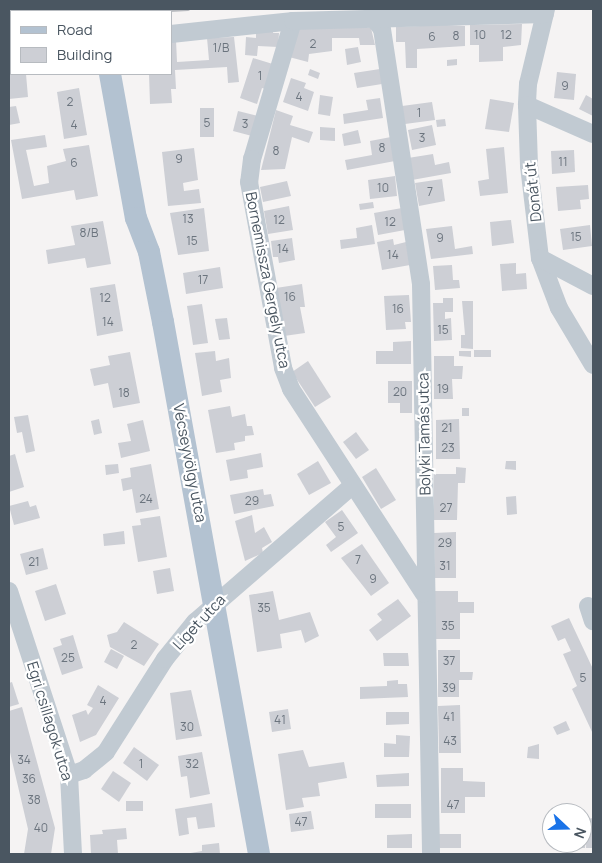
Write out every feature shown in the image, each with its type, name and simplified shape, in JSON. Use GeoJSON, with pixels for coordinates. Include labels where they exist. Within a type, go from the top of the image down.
{"type":"FeatureCollection","features":[{"type":"Feature","properties":{"kind":"main road","name":"Vécseyvölgy utca"},"geometry":{"type":"LineString","coordinates":[[110,75],[136,218],[149,252],[163,322],[216,601],[259,854]]}},
{"type":"Feature","properties":{"kind":"street"},"geometry":{"type":"LineString","coordinates":[[172,34],[293,21],[375,20],[546,11]]}},
{"type":"Feature","properties":{"kind":"street","name":"Donát út"},"geometry":{"type":"LineString","coordinates":[[546,11],[528,84],[527,105],[529,166],[540,258],[558,308],[593,365]]}},
{"type":"Feature","properties":{"kind":"street","name":"Bolyki Tamás utca"},"geometry":{"type":"LineString","coordinates":[[375,20],[382,29],[421,284],[425,465],[424,594],[431,854]]}},
{"type":"Feature","properties":{"kind":"street","name":"Bornemissza Gergely utca"},"geometry":{"type":"LineString","coordinates":[[293,21],[252,159],[249,182],[283,368],[291,388],[352,486],[424,594]]}},
{"type":"Feature","properties":{"kind":"street"},"geometry":{"type":"LineString","coordinates":[[527,105],[593,134]]}},
{"type":"Feature","properties":{"kind":"street"},"geometry":{"type":"LineString","coordinates":[[540,258],[593,286]]}},
{"type":"Feature","properties":{"kind":"street","name":"Liget utca"},"geometry":{"type":"LineString","coordinates":[[68,775],[84,770],[106,752],[165,659],[216,601],[352,486]]}},
{"type":"Feature","properties":{"kind":"street","name":"Egri csillagok utca"},"geometry":{"type":"LineString","coordinates":[[9,591],[68,775],[73,854]]}},
{"type":"Feature","properties":{"kind":"building"},"geometry":{"type":"Polygon","coordinates":[[[522,24],[521,45],[503,47],[503,61],[479,62],[479,45],[470,45],[470,25],[522,24]]]}},
{"type":"Feature","properties":{"kind":"building"},"geometry":{"type":"Polygon","coordinates":[[[299,26],[371,28],[375,45],[360,45],[359,38],[332,38],[332,51],[309,54],[308,62],[289,57],[299,26]]]}},
{"type":"Feature","properties":{"kind":"building"},"geometry":{"type":"Polygon","coordinates":[[[465,26],[465,46],[417,49],[417,68],[406,68],[405,42],[396,42],[396,27],[465,26]]]}},
{"type":"Feature","properties":{"kind":"building"},"geometry":{"type":"Polygon","coordinates":[[[256,29],[273,30],[273,33],[279,33],[278,47],[258,46],[257,56],[245,55],[246,37],[256,38],[256,29]]]}},
{"type":"Feature","properties":{"kind":"building"},"geometry":{"type":"Polygon","coordinates":[[[234,37],[239,82],[228,83],[227,67],[175,70],[176,89],[171,89],[172,103],[150,104],[149,75],[172,75],[172,40],[176,40],[177,62],[209,60],[207,38],[234,37]]]}},
{"type":"Feature","properties":{"kind":"building"},"geometry":{"type":"Polygon","coordinates":[[[358,47],[361,62],[347,65],[345,49],[358,47]]]}},
{"type":"Feature","properties":{"kind":"building"},"geometry":{"type":"Polygon","coordinates":[[[253,58],[276,65],[268,90],[262,88],[257,104],[240,98],[253,58]]]}},
{"type":"Feature","properties":{"kind":"building"},"geometry":{"type":"Polygon","coordinates":[[[457,59],[457,65],[447,66],[447,60],[457,59]]]}},
{"type":"Feature","properties":{"kind":"building"},"geometry":{"type":"Polygon","coordinates":[[[9,66],[10,75],[26,75],[28,97],[9,99],[9,66]]]}},
{"type":"Feature","properties":{"kind":"building"},"geometry":{"type":"Polygon","coordinates":[[[310,69],[320,73],[318,79],[308,75],[310,69]]]}},
{"type":"Feature","properties":{"kind":"building"},"geometry":{"type":"Polygon","coordinates":[[[380,69],[382,84],[357,88],[354,73],[380,69]]]}},
{"type":"Feature","properties":{"kind":"building"},"geometry":{"type":"Polygon","coordinates":[[[557,72],[576,74],[574,100],[554,98],[557,72]]]}},
{"type":"Feature","properties":{"kind":"building"},"geometry":{"type":"Polygon","coordinates":[[[291,78],[306,83],[304,88],[314,92],[308,111],[283,102],[291,78]]]}},
{"type":"Feature","properties":{"kind":"building"},"geometry":{"type":"Polygon","coordinates":[[[79,88],[87,135],[64,139],[57,92],[79,88]]]}},
{"type":"Feature","properties":{"kind":"building"},"geometry":{"type":"Polygon","coordinates":[[[320,95],[333,97],[330,116],[318,114],[320,95]]]}},
{"type":"Feature","properties":{"kind":"building"},"geometry":{"type":"Polygon","coordinates":[[[586,95],[593,99],[593,116],[579,109],[586,95]]]}},
{"type":"Feature","properties":{"kind":"building"},"geometry":{"type":"Polygon","coordinates":[[[380,98],[383,118],[344,124],[343,114],[368,110],[366,100],[380,98]]]}},
{"type":"Feature","properties":{"kind":"building"},"geometry":{"type":"Polygon","coordinates":[[[490,99],[514,103],[509,132],[485,129],[490,99]]]}},
{"type":"Feature","properties":{"kind":"building"},"geometry":{"type":"Polygon","coordinates":[[[432,102],[435,120],[405,124],[402,106],[432,102]]]}},
{"type":"Feature","properties":{"kind":"building"},"geometry":{"type":"Polygon","coordinates":[[[16,106],[20,123],[9,125],[9,107],[16,106]]]}},
{"type":"Feature","properties":{"kind":"building"},"geometry":{"type":"Polygon","coordinates":[[[200,108],[214,108],[214,137],[200,137],[200,108]]]}},
{"type":"Feature","properties":{"kind":"building"},"geometry":{"type":"Polygon","coordinates":[[[276,110],[293,116],[290,125],[313,132],[309,143],[292,137],[285,169],[261,170],[276,110]]]}},
{"type":"Feature","properties":{"kind":"building"},"geometry":{"type":"Polygon","coordinates":[[[238,111],[258,116],[252,136],[233,131],[238,111]]]}},
{"type":"Feature","properties":{"kind":"building"},"geometry":{"type":"Polygon","coordinates":[[[445,119],[446,126],[437,127],[436,120],[445,119]]]}},
{"type":"Feature","properties":{"kind":"building"},"geometry":{"type":"Polygon","coordinates":[[[432,125],[436,145],[412,150],[408,130],[432,125]]]}},
{"type":"Feature","properties":{"kind":"building"},"geometry":{"type":"Polygon","coordinates":[[[320,127],[335,128],[335,141],[320,140],[320,127]]]}},
{"type":"Feature","properties":{"kind":"building"},"geometry":{"type":"Polygon","coordinates":[[[358,130],[361,143],[344,146],[342,134],[358,130]]]}},
{"type":"Feature","properties":{"kind":"building"},"geometry":{"type":"Polygon","coordinates":[[[45,135],[47,147],[26,150],[34,186],[49,183],[47,166],[66,161],[63,149],[89,145],[98,196],[76,200],[74,190],[22,199],[11,140],[45,135]]]}},
{"type":"Feature","properties":{"kind":"building"},"geometry":{"type":"Polygon","coordinates":[[[391,137],[395,161],[347,170],[345,160],[372,155],[370,141],[391,137]]]}},
{"type":"Feature","properties":{"kind":"building"},"geometry":{"type":"Polygon","coordinates":[[[504,147],[508,193],[480,196],[478,181],[489,179],[486,149],[504,147]]]}},
{"type":"Feature","properties":{"kind":"building"},"geometry":{"type":"Polygon","coordinates":[[[194,148],[198,180],[183,183],[184,191],[199,189],[201,203],[168,206],[162,152],[194,148]]]}},
{"type":"Feature","properties":{"kind":"building"},"geometry":{"type":"Polygon","coordinates":[[[574,150],[575,172],[552,174],[551,151],[574,150]]]}},
{"type":"Feature","properties":{"kind":"building"},"geometry":{"type":"Polygon","coordinates":[[[433,154],[435,165],[449,162],[451,173],[412,180],[408,158],[433,154]]]}},
{"type":"Feature","properties":{"kind":"building"},"geometry":{"type":"Polygon","coordinates":[[[395,176],[397,196],[370,199],[368,180],[395,176]]]}},
{"type":"Feature","properties":{"kind":"building"},"geometry":{"type":"Polygon","coordinates":[[[442,179],[445,201],[419,206],[415,183],[442,179]]]}},
{"type":"Feature","properties":{"kind":"building"},"geometry":{"type":"Polygon","coordinates":[[[287,181],[291,196],[263,202],[260,187],[287,181]]]}},
{"type":"Feature","properties":{"kind":"building"},"geometry":{"type":"Polygon","coordinates":[[[588,185],[589,199],[580,200],[581,209],[558,211],[556,187],[588,185]]]}},
{"type":"Feature","properties":{"kind":"building"},"geometry":{"type":"Polygon","coordinates":[[[373,202],[374,208],[360,210],[359,204],[373,202]]]}},
{"type":"Feature","properties":{"kind":"building"},"geometry":{"type":"Polygon","coordinates":[[[289,206],[293,230],[268,234],[264,211],[289,206]]]}},
{"type":"Feature","properties":{"kind":"building"},"geometry":{"type":"Polygon","coordinates":[[[204,208],[209,251],[178,255],[170,213],[204,208]]]}},
{"type":"Feature","properties":{"kind":"building"},"geometry":{"type":"Polygon","coordinates":[[[402,208],[405,230],[378,235],[374,213],[402,208]]]}},
{"type":"Feature","properties":{"kind":"building"},"geometry":{"type":"Polygon","coordinates":[[[511,220],[514,243],[492,246],[490,222],[511,220]]]}},
{"type":"Feature","properties":{"kind":"building"},"geometry":{"type":"Polygon","coordinates":[[[103,221],[111,264],[87,268],[85,258],[48,264],[46,250],[75,245],[71,226],[103,221]]]}},
{"type":"Feature","properties":{"kind":"building"},"geometry":{"type":"Polygon","coordinates":[[[372,225],[375,244],[341,249],[340,240],[357,238],[356,228],[372,225]]]}},
{"type":"Feature","properties":{"kind":"building"},"geometry":{"type":"Polygon","coordinates":[[[590,225],[592,246],[563,250],[560,229],[590,225]]]}},
{"type":"Feature","properties":{"kind":"building"},"geometry":{"type":"Polygon","coordinates":[[[452,226],[455,249],[472,246],[473,254],[431,259],[426,229],[452,226]]]}},
{"type":"Feature","properties":{"kind":"building"},"geometry":{"type":"Polygon","coordinates":[[[292,238],[295,260],[279,263],[278,257],[273,257],[271,241],[292,238]]]}},
{"type":"Feature","properties":{"kind":"building"},"geometry":{"type":"Polygon","coordinates":[[[393,239],[394,245],[406,242],[410,265],[382,270],[377,242],[393,239]]]}},
{"type":"Feature","properties":{"kind":"building"},"geometry":{"type":"Polygon","coordinates":[[[516,263],[516,274],[526,273],[527,289],[502,291],[500,264],[516,263]]]}},
{"type":"Feature","properties":{"kind":"building"},"geometry":{"type":"Polygon","coordinates":[[[452,265],[453,280],[459,280],[460,288],[435,290],[433,266],[452,265]]]}},
{"type":"Feature","properties":{"kind":"building"},"geometry":{"type":"Polygon","coordinates":[[[220,267],[223,288],[186,294],[183,273],[220,267]]]}},
{"type":"Feature","properties":{"kind":"building"},"geometry":{"type":"Polygon","coordinates":[[[115,284],[123,331],[97,336],[90,288],[115,284]]]}},
{"type":"Feature","properties":{"kind":"building"},"geometry":{"type":"Polygon","coordinates":[[[302,284],[305,307],[300,307],[305,333],[284,336],[276,288],[302,284]]]}},
{"type":"Feature","properties":{"kind":"building"},"geometry":{"type":"Polygon","coordinates":[[[409,295],[411,322],[405,322],[406,329],[386,330],[384,296],[409,295]]]}},
{"type":"Feature","properties":{"kind":"building"},"geometry":{"type":"Polygon","coordinates":[[[443,298],[453,298],[453,312],[445,312],[445,319],[451,318],[452,340],[434,341],[433,303],[443,303],[443,298]]]}},
{"type":"Feature","properties":{"kind":"building"},"geometry":{"type":"Polygon","coordinates":[[[462,301],[473,301],[473,349],[461,348],[461,335],[465,335],[462,301]]]}},
{"type":"Feature","properties":{"kind":"building"},"geometry":{"type":"Polygon","coordinates":[[[202,304],[208,343],[193,345],[187,306],[202,304]]]}},
{"type":"Feature","properties":{"kind":"building"},"geometry":{"type":"Polygon","coordinates":[[[227,318],[230,339],[219,340],[215,319],[227,318]]]}},
{"type":"Feature","properties":{"kind":"building"},"geometry":{"type":"Polygon","coordinates":[[[411,341],[411,364],[376,364],[376,351],[393,351],[393,342],[411,341]]]}},
{"type":"Feature","properties":{"kind":"building"},"geometry":{"type":"Polygon","coordinates":[[[474,350],[491,350],[491,357],[474,357],[474,350]]]}},
{"type":"Feature","properties":{"kind":"building"},"geometry":{"type":"Polygon","coordinates":[[[215,351],[216,361],[229,358],[231,378],[220,380],[222,392],[202,396],[195,353],[215,351]]]}},
{"type":"Feature","properties":{"kind":"building"},"geometry":{"type":"Polygon","coordinates":[[[459,351],[471,351],[471,357],[459,356],[459,351]]]}},
{"type":"Feature","properties":{"kind":"building"},"geometry":{"type":"Polygon","coordinates":[[[130,352],[140,403],[113,408],[108,383],[94,386],[90,369],[110,365],[108,356],[130,352]]]}},
{"type":"Feature","properties":{"kind":"building"},"geometry":{"type":"Polygon","coordinates":[[[434,356],[454,356],[454,366],[463,366],[462,379],[452,379],[453,399],[434,399],[434,356]]]}},
{"type":"Feature","properties":{"kind":"building"},"geometry":{"type":"Polygon","coordinates":[[[308,361],[331,397],[315,407],[292,372],[308,361]]]}},
{"type":"Feature","properties":{"kind":"building"},"geometry":{"type":"Polygon","coordinates":[[[388,381],[412,381],[412,413],[400,413],[400,403],[388,403],[388,381]]]}},
{"type":"Feature","properties":{"kind":"building"},"geometry":{"type":"Polygon","coordinates":[[[230,406],[232,417],[245,414],[247,426],[252,426],[254,435],[245,436],[245,441],[234,443],[235,450],[216,453],[208,410],[230,406]]]}},
{"type":"Feature","properties":{"kind":"building"},"geometry":{"type":"Polygon","coordinates":[[[462,408],[469,408],[469,416],[462,416],[462,408]]]}},
{"type":"Feature","properties":{"kind":"building"},"geometry":{"type":"Polygon","coordinates":[[[28,415],[35,451],[26,453],[22,432],[17,433],[14,417],[28,415]]]}},
{"type":"Feature","properties":{"kind":"building"},"geometry":{"type":"Polygon","coordinates":[[[99,419],[102,433],[94,435],[91,421],[99,419]]]}},
{"type":"Feature","properties":{"kind":"building"},"geometry":{"type":"Polygon","coordinates":[[[459,419],[460,459],[436,459],[436,420],[459,419]]]}},
{"type":"Feature","properties":{"kind":"building"},"geometry":{"type":"Polygon","coordinates":[[[143,420],[150,451],[121,458],[118,443],[131,441],[127,424],[143,420]]]}},
{"type":"Feature","properties":{"kind":"building"},"geometry":{"type":"Polygon","coordinates":[[[356,432],[369,450],[356,459],[343,442],[356,432]]]}},
{"type":"Feature","properties":{"kind":"building"},"geometry":{"type":"Polygon","coordinates":[[[261,453],[263,467],[247,470],[248,478],[230,481],[226,460],[261,453]]]}},
{"type":"Feature","properties":{"kind":"building"},"geometry":{"type":"Polygon","coordinates":[[[15,454],[24,487],[9,492],[9,456],[15,454]]]}},
{"type":"Feature","properties":{"kind":"building"},"geometry":{"type":"Polygon","coordinates":[[[318,461],[331,483],[309,495],[297,474],[318,461]]]}},
{"type":"Feature","properties":{"kind":"building"},"geometry":{"type":"Polygon","coordinates":[[[506,461],[516,461],[516,470],[505,469],[506,461]]]}},
{"type":"Feature","properties":{"kind":"building"},"geometry":{"type":"Polygon","coordinates":[[[118,464],[119,473],[106,475],[105,465],[118,464]]]}},
{"type":"Feature","properties":{"kind":"building"},"geometry":{"type":"Polygon","coordinates":[[[151,464],[159,509],[136,513],[132,489],[123,491],[121,479],[131,477],[130,468],[151,464]]]}},
{"type":"Feature","properties":{"kind":"building"},"geometry":{"type":"Polygon","coordinates":[[[456,467],[466,468],[465,483],[458,483],[457,520],[434,520],[434,474],[456,474],[456,467]]]}},
{"type":"Feature","properties":{"kind":"building"},"geometry":{"type":"Polygon","coordinates":[[[376,468],[396,500],[381,509],[362,477],[376,468]]]}},
{"type":"Feature","properties":{"kind":"building"},"geometry":{"type":"Polygon","coordinates":[[[263,489],[264,495],[271,494],[274,506],[234,514],[230,495],[263,489]]]}},
{"type":"Feature","properties":{"kind":"building"},"geometry":{"type":"Polygon","coordinates":[[[516,496],[517,514],[507,515],[506,497],[516,496]]]}},
{"type":"Feature","properties":{"kind":"building"},"geometry":{"type":"Polygon","coordinates":[[[28,501],[30,507],[36,505],[40,518],[14,525],[9,506],[28,501]]]}},
{"type":"Feature","properties":{"kind":"building"},"geometry":{"type":"Polygon","coordinates":[[[342,510],[358,533],[331,552],[326,545],[336,537],[325,522],[342,510]]]}},
{"type":"Feature","properties":{"kind":"building"},"geometry":{"type":"Polygon","coordinates":[[[252,515],[255,533],[264,527],[272,542],[262,548],[263,553],[245,561],[235,521],[252,515]]]}},
{"type":"Feature","properties":{"kind":"building"},"geometry":{"type":"Polygon","coordinates":[[[160,516],[167,557],[138,562],[132,526],[141,525],[140,519],[160,516]]]}},
{"type":"Feature","properties":{"kind":"building"},"geometry":{"type":"Polygon","coordinates":[[[124,531],[125,544],[104,546],[103,534],[124,531]]]}},
{"type":"Feature","properties":{"kind":"building"},"geometry":{"type":"Polygon","coordinates":[[[456,532],[456,578],[435,578],[434,533],[456,532]]]}},
{"type":"Feature","properties":{"kind":"building"},"geometry":{"type":"Polygon","coordinates":[[[362,544],[389,583],[371,596],[341,558],[362,544]]]}},
{"type":"Feature","properties":{"kind":"building"},"geometry":{"type":"Polygon","coordinates":[[[43,548],[48,569],[26,575],[20,554],[43,548]]]}},
{"type":"Feature","properties":{"kind":"building"},"geometry":{"type":"Polygon","coordinates":[[[170,568],[174,591],[157,594],[153,571],[170,568]]]}},
{"type":"Feature","properties":{"kind":"building"},"geometry":{"type":"Polygon","coordinates":[[[56,584],[66,614],[45,621],[35,591],[56,584]]]}},
{"type":"Feature","properties":{"kind":"building"},"geometry":{"type":"Polygon","coordinates":[[[273,591],[279,620],[310,612],[319,636],[305,643],[301,630],[280,634],[282,648],[257,652],[249,595],[273,591]]]}},
{"type":"Feature","properties":{"kind":"building"},"geometry":{"type":"Polygon","coordinates":[[[435,591],[458,591],[458,602],[474,602],[474,613],[460,613],[460,639],[435,639],[435,591]]]}},
{"type":"Feature","properties":{"kind":"building"},"geometry":{"type":"Polygon","coordinates":[[[398,599],[411,616],[377,641],[369,630],[382,620],[377,614],[398,599]]]}},
{"type":"Feature","properties":{"kind":"building"},"geometry":{"type":"Polygon","coordinates":[[[569,618],[593,669],[593,734],[572,689],[577,686],[563,654],[571,651],[565,638],[558,641],[551,626],[569,618]]]}},
{"type":"Feature","properties":{"kind":"building"},"geometry":{"type":"Polygon","coordinates":[[[124,622],[159,644],[144,666],[110,647],[107,635],[117,632],[124,622]]]}},
{"type":"Feature","properties":{"kind":"building"},"geometry":{"type":"Polygon","coordinates":[[[73,635],[83,668],[62,675],[53,648],[62,645],[60,639],[73,635]]]}},
{"type":"Feature","properties":{"kind":"building"},"geometry":{"type":"Polygon","coordinates":[[[111,649],[124,656],[117,669],[104,662],[111,649]]]}},
{"type":"Feature","properties":{"kind":"building"},"geometry":{"type":"Polygon","coordinates":[[[438,650],[460,650],[460,672],[473,672],[472,680],[459,680],[459,697],[438,697],[438,650]]]}},
{"type":"Feature","properties":{"kind":"building"},"geometry":{"type":"Polygon","coordinates":[[[383,653],[408,653],[409,666],[384,666],[383,653]]]}},
{"type":"Feature","properties":{"kind":"building"},"geometry":{"type":"Polygon","coordinates":[[[398,680],[398,684],[407,684],[408,697],[360,699],[360,687],[387,686],[387,681],[398,680]]]}},
{"type":"Feature","properties":{"kind":"building"},"geometry":{"type":"Polygon","coordinates":[[[12,682],[19,704],[9,707],[9,683],[12,682]]]}},
{"type":"Feature","properties":{"kind":"building"},"geometry":{"type":"Polygon","coordinates":[[[98,685],[119,698],[96,735],[80,742],[72,715],[86,710],[88,715],[93,708],[87,705],[98,685]]]}},
{"type":"Feature","properties":{"kind":"building"},"geometry":{"type":"Polygon","coordinates":[[[191,690],[202,736],[176,740],[170,693],[191,690]]]}},
{"type":"Feature","properties":{"kind":"building"},"geometry":{"type":"Polygon","coordinates":[[[460,705],[461,753],[439,753],[438,706],[460,705]]]}},
{"type":"Feature","properties":{"kind":"building"},"geometry":{"type":"Polygon","coordinates":[[[22,707],[55,828],[51,854],[24,854],[28,829],[9,748],[9,711],[22,707]]]}},
{"type":"Feature","properties":{"kind":"building"},"geometry":{"type":"Polygon","coordinates":[[[288,709],[291,729],[272,732],[269,712],[288,709]]]}},
{"type":"Feature","properties":{"kind":"building"},"geometry":{"type":"Polygon","coordinates":[[[386,712],[409,712],[409,724],[386,725],[386,712]]]}},
{"type":"Feature","properties":{"kind":"building"},"geometry":{"type":"Polygon","coordinates":[[[566,721],[570,730],[557,735],[553,727],[566,721]]]}},
{"type":"Feature","properties":{"kind":"building"},"geometry":{"type":"Polygon","coordinates":[[[396,735],[410,736],[409,757],[384,757],[384,743],[396,744],[396,735]]]}},
{"type":"Feature","properties":{"kind":"building"},"geometry":{"type":"Polygon","coordinates":[[[539,744],[539,759],[527,758],[528,747],[539,744]]]}},
{"type":"Feature","properties":{"kind":"building"},"geometry":{"type":"Polygon","coordinates":[[[134,747],[159,765],[147,781],[123,763],[134,747]]]}},
{"type":"Feature","properties":{"kind":"building"},"geometry":{"type":"Polygon","coordinates":[[[303,750],[309,767],[344,762],[347,778],[318,783],[320,796],[302,798],[304,807],[286,810],[278,754],[303,750]]]}},
{"type":"Feature","properties":{"kind":"building"},"geometry":{"type":"Polygon","coordinates":[[[202,752],[210,794],[190,798],[187,776],[181,777],[178,756],[202,752]]]}},
{"type":"Feature","properties":{"kind":"building"},"geometry":{"type":"Polygon","coordinates":[[[441,768],[463,768],[463,781],[485,782],[485,797],[465,797],[465,813],[441,813],[441,768]]]}},
{"type":"Feature","properties":{"kind":"building"},"geometry":{"type":"Polygon","coordinates":[[[113,771],[131,783],[119,802],[101,789],[113,771]]]}},
{"type":"Feature","properties":{"kind":"building"},"geometry":{"type":"Polygon","coordinates":[[[409,773],[409,786],[377,787],[376,775],[409,773]]]}},
{"type":"Feature","properties":{"kind":"building"},"geometry":{"type":"Polygon","coordinates":[[[126,801],[143,801],[143,811],[126,811],[126,801]]]}},
{"type":"Feature","properties":{"kind":"building"},"geometry":{"type":"Polygon","coordinates":[[[212,803],[215,827],[198,829],[196,817],[187,818],[189,834],[179,836],[175,809],[212,803]]]}},
{"type":"Feature","properties":{"kind":"building"},"geometry":{"type":"Polygon","coordinates":[[[375,804],[411,804],[411,818],[375,818],[375,804]]]}},
{"type":"Feature","properties":{"kind":"building"},"geometry":{"type":"Polygon","coordinates":[[[311,811],[314,829],[291,832],[289,814],[311,811]]]}},
{"type":"Feature","properties":{"kind":"building"},"geometry":{"type":"Polygon","coordinates":[[[593,818],[593,848],[592,848],[593,818]]]}},
{"type":"Feature","properties":{"kind":"building"},"geometry":{"type":"Polygon","coordinates":[[[126,828],[127,839],[117,840],[118,854],[91,854],[90,835],[103,834],[102,830],[126,828]]]}},
{"type":"Feature","properties":{"kind":"building"},"geometry":{"type":"Polygon","coordinates":[[[412,834],[412,848],[387,848],[387,835],[412,834]]]}},
{"type":"Feature","properties":{"kind":"building"},"geometry":{"type":"Polygon","coordinates":[[[439,834],[461,834],[461,848],[439,848],[439,834]]]}},
{"type":"Feature","properties":{"kind":"building"},"geometry":{"type":"Polygon","coordinates":[[[219,843],[220,854],[185,854],[202,851],[202,845],[219,843]]]}},
{"type":"Feature","properties":{"kind":"railway"},"geometry":{"type":"LineString","coordinates":[[170,10],[188,9]]}}]}
